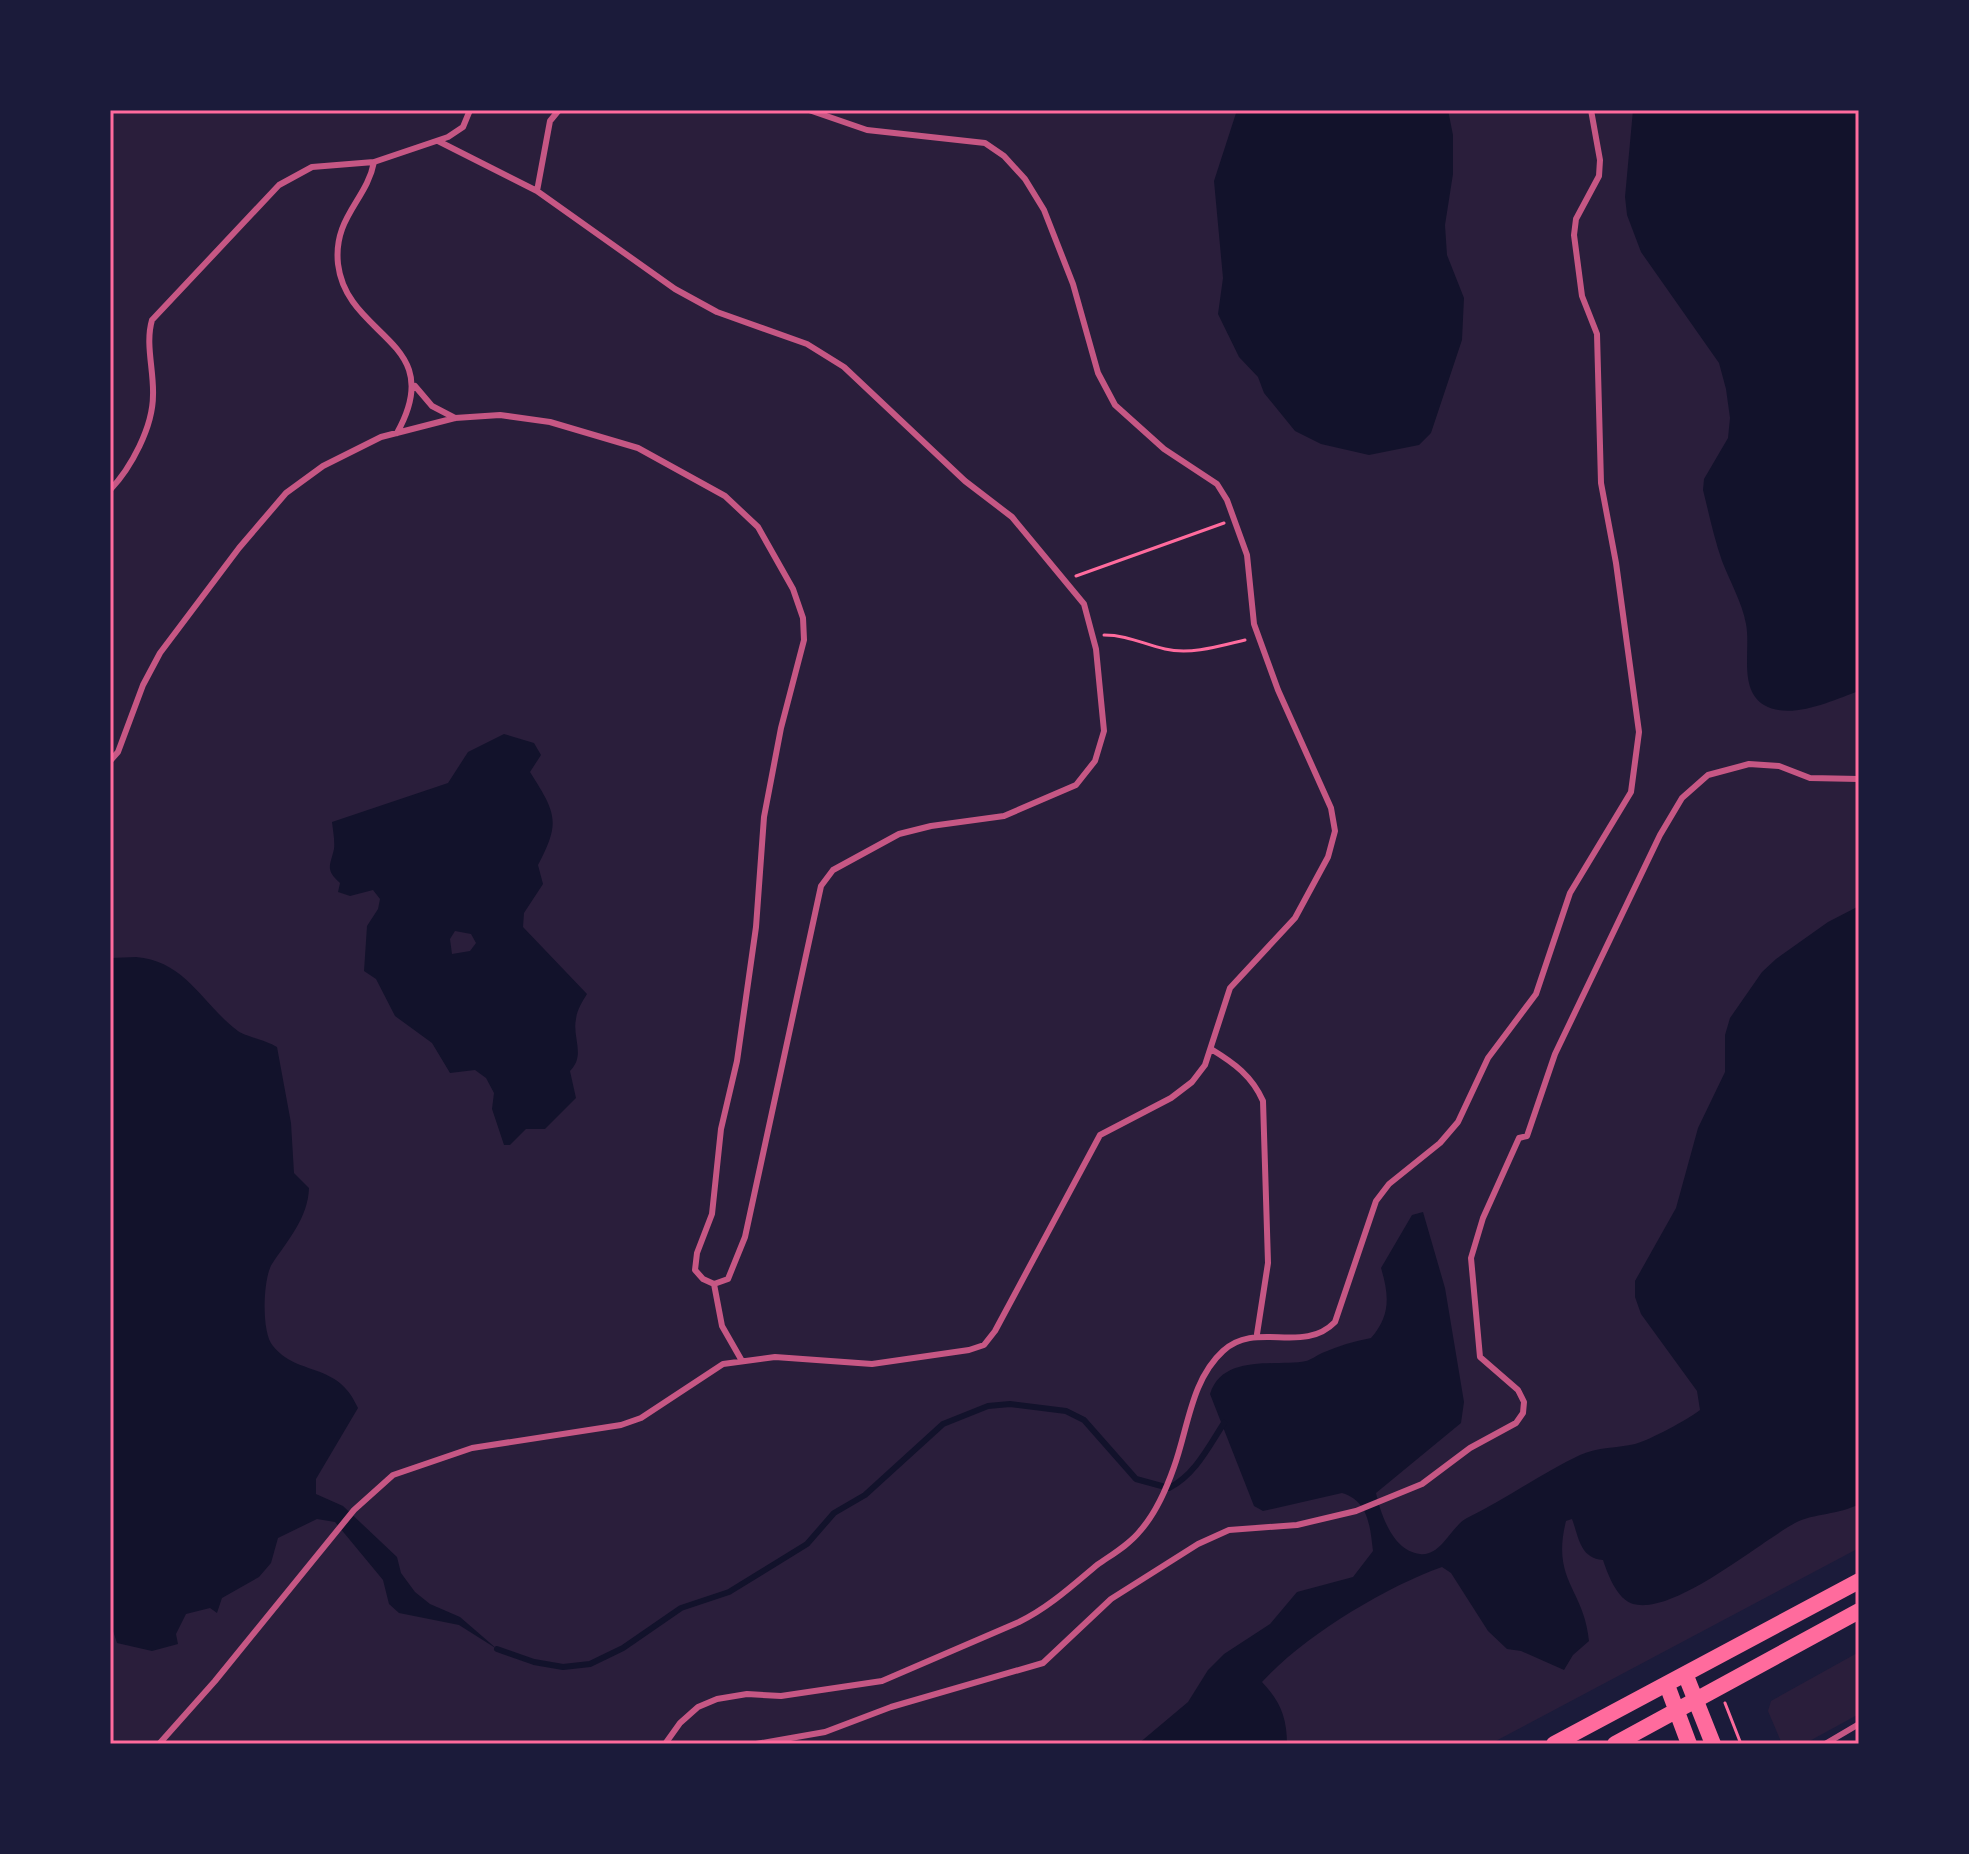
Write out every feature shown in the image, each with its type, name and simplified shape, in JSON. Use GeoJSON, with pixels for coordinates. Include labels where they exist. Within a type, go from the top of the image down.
{"type":"FeatureCollection","features":[{"type":"Feature","properties":{"kind":"main road"},"geometry":{"type":"LineString","coordinates":[[1554,1744],[1859,1581]]}},
{"type":"Feature","properties":{"kind":"main road"},"geometry":{"type":"LineString","coordinates":[[1615,1744],[1859,1611]]}},
{"type":"Feature","properties":{"kind":"main road"},"geometry":{"type":"LineString","coordinates":[[1686,1676],[1713,1744]]}},
{"type":"Feature","properties":{"kind":"main road"},"geometry":{"type":"LineString","coordinates":[[1667,1685],[1689,1744]]}},
{"type":"Feature","properties":{"kind":"lane"},"geometry":{"type":"LineString","coordinates":[[110,490],[136,452],[152,406],[148,332],[152,320],[279,185],[312,167],[374,162],[438,141],[463,127],[470,110]]}},
{"type":"Feature","properties":{"kind":"lane"},"geometry":{"type":"LineString","coordinates":[[537,191],[550,121],[559,110]]}},
{"type":"Feature","properties":{"kind":"lane"},"geometry":{"type":"LineString","coordinates":[[159,1744],[215,1681],[354,1510],[393,1475],[472,1448],[621,1425],[641,1418],[723,1364],[815,1357],[872,1364],[969,1350],[984,1345],[995,1331],[1100,1135],[1171,1098],[1192,1082],[1205,1065],[1230,988],[1295,918],[1328,857],[1335,831],[1331,808],[1278,690],[1259,636],[1249,589],[1247,555],[1234,519],[1217,484],[1164,449],[1115,405],[1098,373],[1073,284],[1044,210],[1004,156],[985,143],[867,130],[809,110]]}},
{"type":"Feature","properties":{"kind":"lane"},"geometry":{"type":"LineString","coordinates":[[665,1744],[680,1723],[698,1707],[717,1699],[747,1694],[781,1696],[882,1681],[1039,1612],[1138,1534],[1168,1482],[1203,1376],[1223,1351],[1238,1341],[1257,1334],[1304,1338],[1325,1332],[1335,1322],[1376,1201],[1389,1184],[1440,1143],[1458,1122],[1488,1058],[1536,994],[1570,893],[1631,792],[1639,732],[1616,563],[1601,483],[1597,334],[1582,296],[1574,235],[1576,219],[1599,176],[1600,160],[1591,110]]}},
{"type":"Feature","properties":{"kind":"lane"},"geometry":{"type":"LineString","coordinates":[[110,761],[118,752],[143,685],[160,653],[239,548],[286,493],[323,466],[397,433],[455,418],[500,415],[550,422],[638,448],[725,496],[758,527],[793,589],[803,618],[804,640],[781,728],[764,817],[756,927],[737,1061],[721,1129],[712,1214],[697,1253],[695,1270],[703,1279],[714,1284],[728,1279],[745,1237],[821,886],[833,870],[899,834],[931,826],[1004,816],[1076,785],[1095,761],[1104,731],[1092,635],[1084,604],[1012,517],[965,481],[899,415],[844,367],[807,344],[717,312],[675,289],[537,191],[438,141]]}},
{"type":"Feature","properties":{"kind":"lane"},"geometry":{"type":"LineString","coordinates":[[374,162],[372,173],[346,214],[337,244],[338,265],[350,301],[396,345],[412,383],[432,406],[455,418]]}},
{"type":"Feature","properties":{"kind":"lane"},"geometry":{"type":"LineString","coordinates":[[397,433],[412,401],[412,383]]}},
{"type":"Feature","properties":{"kind":"lane"},"geometry":{"type":"LineString","coordinates":[[756,1744],[825,1732],[891,1707],[1043,1663],[1111,1599],[1198,1544],[1229,1530],[1297,1525],[1383,1501],[1422,1484],[1470,1448],[1516,1423],[1523,1413],[1524,1402],[1518,1390],[1480,1357],[1471,1273],[1474,1246],[1519,1138],[1527,1136],[1555,1054],[1660,835],[1682,798],[1708,775],[1749,764],[1779,766],[1810,778],[1859,779]]}},
{"type":"Feature","properties":{"kind":"lane"},"geometry":{"type":"LineString","coordinates":[[1211,1049],[1237,1065],[1256,1085],[1263,1101],[1268,1263],[1257,1334]]}},
{"type":"Feature","properties":{"kind":"lane"},"geometry":{"type":"LineString","coordinates":[[714,1284],[722,1326],[742,1361]]}},
{"type":"Feature","properties":{"kind":"lane"},"geometry":{"type":"LineString","coordinates":[[1825,1744],[1859,1724]]}},
{"type":"Feature","properties":{"kind":"path"},"geometry":{"type":"LineString","coordinates":[[1065,580],[1234,519]]}},
{"type":"Feature","properties":{"kind":"path"},"geometry":{"type":"LineString","coordinates":[[1092,635],[1120,635],[1165,649],[1185,651],[1259,636]]}},
{"type":"Feature","properties":{"kind":"shaded area"},"geometry":{"type":"Polygon","coordinates":[[[110,110],[1859,110],[1859,1548],[1490,1744],[110,1744],[110,110]]]}},
{"type":"Feature","properties":{"kind":"shaded area"},"geometry":{"type":"Polygon","coordinates":[[[1237,110],[1448,110],[1453,135],[1453,174],[1445,225],[1447,255],[1464,298],[1462,340],[1431,433],[1419,445],[1369,455],[1321,444],[1295,431],[1264,393],[1258,377],[1239,357],[1218,314],[1223,278],[1214,181],[1237,110]]]}},
{"type":"Feature","properties":{"kind":"shaded area"},"geometry":{"type":"Polygon","coordinates":[[[1633,110],[1859,110],[1859,691],[1825,704],[1799,710],[1775,709],[1764,705],[1751,689],[1744,616],[1719,552],[1703,490],[1704,479],[1728,438],[1730,418],[1726,389],[1719,363],[1641,252],[1627,215],[1625,197],[1633,110]]]}},
{"type":"Feature","properties":{"kind":"shaded area"},"geometry":{"type":"Polygon","coordinates":[[[504,734],[534,743],[541,755],[530,772],[550,808],[552,827],[538,865],[543,884],[524,913],[523,927],[587,994],[577,1016],[578,1053],[570,1071],[576,1098],[545,1129],[526,1129],[510,1145],[504,1145],[492,1109],[494,1093],[486,1078],[475,1070],[450,1073],[432,1043],[395,1016],[376,979],[364,971],[367,926],[378,909],[380,899],[373,890],[350,896],[338,892],[340,883],[330,868],[334,846],[332,822],[448,783],[468,752],[504,734]],[[455,931],[450,939],[452,954],[470,951],[476,943],[471,934],[455,931]]]}},
{"type":"Feature","properties":{"kind":"shaded area"},"geometry":{"type":"Polygon","coordinates":[[[1859,906],[1859,1504],[1795,1523],[1715,1576],[1670,1599],[1650,1605],[1633,1604],[1622,1597],[1610,1579],[1603,1560],[1585,1551],[1572,1519],[1566,1521],[1563,1558],[1565,1571],[1586,1623],[1589,1641],[1573,1655],[1564,1670],[1521,1651],[1507,1649],[1488,1631],[1451,1573],[1442,1567],[1396,1587],[1346,1615],[1299,1648],[1262,1682],[1281,1710],[1287,1744],[1138,1744],[1188,1702],[1208,1670],[1224,1654],[1270,1624],[1297,1592],[1353,1577],[1373,1551],[1363,1509],[1358,1502],[1342,1493],[1263,1511],[1254,1506],[1210,1394],[1226,1372],[1238,1367],[1306,1361],[1340,1346],[1371,1338],[1385,1313],[1386,1287],[1381,1268],[1412,1215],[1423,1212],[1445,1288],[1464,1402],[1461,1423],[1376,1493],[1385,1521],[1402,1546],[1420,1554],[1434,1551],[1467,1518],[1566,1462],[1593,1450],[1642,1442],[1700,1410],[1697,1391],[1641,1314],[1635,1297],[1635,1281],[1676,1208],[1698,1128],[1725,1072],[1725,1035],[1730,1018],[1762,972],[1776,959],[1828,922],[1859,906]]]}},
{"type":"Feature","properties":{"kind":"shaded area"},"geometry":{"type":"Polygon","coordinates":[[[136,957],[168,966],[192,985],[238,1031],[277,1047],[291,1123],[294,1173],[309,1188],[301,1219],[269,1271],[265,1305],[269,1339],[283,1356],[340,1383],[358,1408],[316,1479],[316,1494],[343,1506],[397,1557],[401,1573],[415,1592],[430,1604],[460,1617],[497,1649],[459,1625],[399,1613],[389,1604],[383,1580],[335,1522],[317,1519],[278,1538],[271,1563],[259,1577],[222,1598],[217,1613],[210,1608],[186,1614],[176,1634],[178,1644],[152,1651],[117,1643],[110,1622],[110,958],[136,957]]]}},
{"type":"Feature","properties":{"kind":"shaded area"},"geometry":{"type":"Polygon","coordinates":[[[1859,1652],[1859,1714],[1804,1744],[1782,1744],[1768,1711],[1771,1701],[1859,1652]]]}},
{"type":"Feature","properties":{"kind":"waterway"},"geometry":{"type":"LineString","coordinates":[[497,1649],[534,1662],[563,1667],[590,1664],[623,1648],[681,1608],[729,1592],[807,1544],[834,1513],[865,1495],[943,1424],[988,1406],[1010,1404],[1066,1411],[1084,1420],[1136,1479],[1169,1488],[1194,1468],[1224,1423]]}}]}
